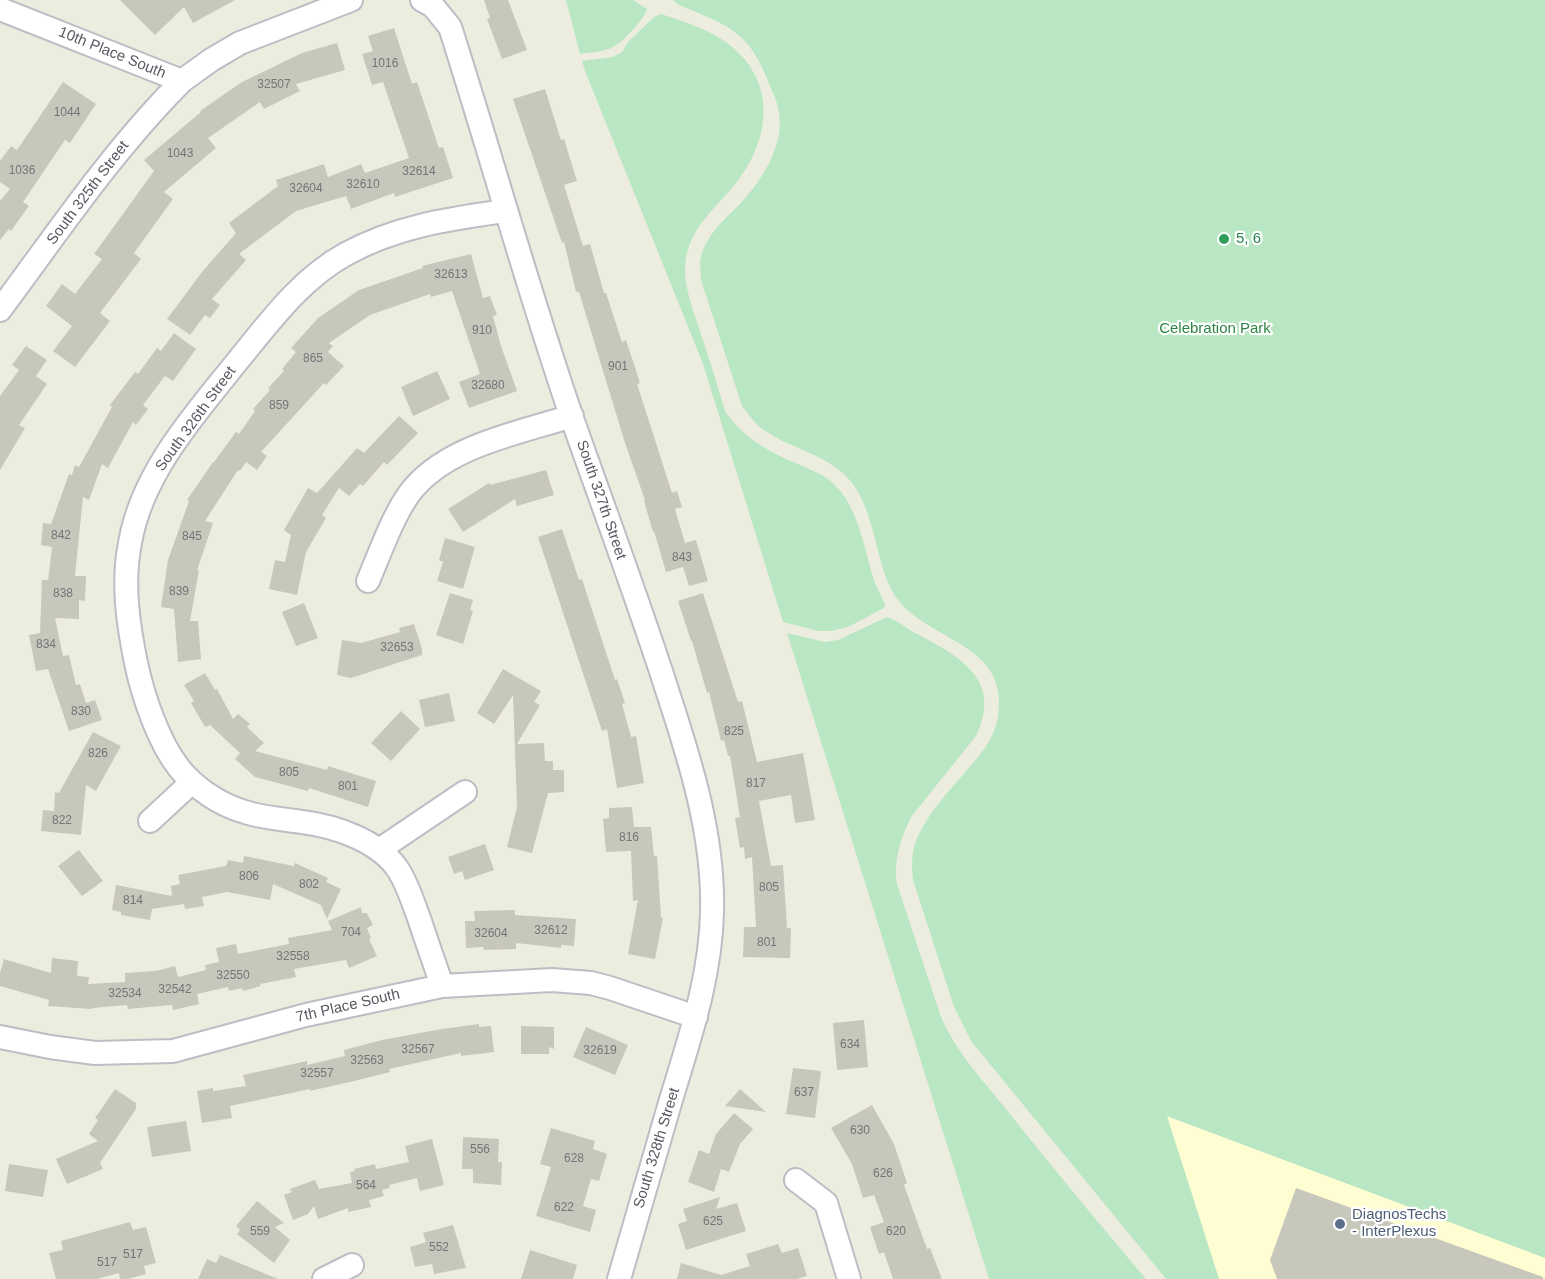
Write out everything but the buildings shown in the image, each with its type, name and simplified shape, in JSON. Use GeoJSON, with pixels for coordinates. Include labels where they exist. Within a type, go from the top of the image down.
{"type":"FeatureCollection","features":[{"type":"Feature","properties":{"kind":"street","name":"10th Place South"},"geometry":{"type":"LineString","coordinates":[[0,9],[182,81],[240,43],[351,0]]}},
{"type":"Feature","properties":{"kind":"street","name":"South 327th Street"},"geometry":{"type":"LineString","coordinates":[[422,0],[433,6],[450,27],[505,211],[572,416],[658,660],[688,755],[712,878],[712,914],[708,956],[696,1017]]}},
{"type":"Feature","properties":{"kind":"street","name":"South 325th Street"},"geometry":{"type":"LineString","coordinates":[[0,310],[122,148],[156,107],[182,81]]}},
{"type":"Feature","properties":{"kind":"street","name":"South 326th Street"},"geometry":{"type":"LineString","coordinates":[[442,986],[404,880],[397,868],[380,850],[344,832],[323,826],[245,813],[214,798],[192,782],[170,756],[161,738],[139,677],[129,627],[126,585],[130,543],[143,497],[164,457],[283,306],[326,267],[366,244],[430,222],[505,211]]}},
{"type":"Feature","properties":{"kind":"street"},"geometry":{"type":"LineString","coordinates":[[368,581],[401,506],[416,485],[441,465],[467,450],[495,438],[572,416]]}},
{"type":"Feature","properties":{"kind":"street"},"geometry":{"type":"LineString","coordinates":[[150,821],[192,782]]}},
{"type":"Feature","properties":{"kind":"street"},"geometry":{"type":"LineString","coordinates":[[380,850],[465,792]]}},
{"type":"Feature","properties":{"kind":"street","name":"7th Place South"},"geometry":{"type":"LineString","coordinates":[[0,1037],[95,1053],[173,1051],[306,1015],[442,986],[552,980],[581,982],[633,994],[696,1017]]}},
{"type":"Feature","properties":{"kind":"street","name":"South 328th Street"},"geometry":{"type":"LineString","coordinates":[[619,1279],[696,1017]]}},
{"type":"Feature","properties":{"kind":"street"},"geometry":{"type":"LineString","coordinates":[[796,1180],[826,1203],[849,1279]]}},
{"type":"Feature","properties":{"kind":"street"},"geometry":{"type":"LineString","coordinates":[[324,1279],[352,1265]]}},
{"type":"Feature","properties":{"kind":"shaded area"},"geometry":{"type":"Polygon","coordinates":[[[1166,1116],[1545,1257],[1545,1279],[1219,1279],[1166,1116]]]}},
{"type":"Feature","properties":{"kind":"green space"},"geometry":{"type":"Polygon","coordinates":[[[566,0],[633,0],[647,9],[638,24],[617,45],[606,50],[580,54],[566,0]]]}},
{"type":"Feature","properties":{"kind":"green space","name":"Celebration Park"},"geometry":{"type":"Polygon","coordinates":[[[673,0],[1545,0],[1545,1258],[1167,1116],[1219,1279],[1166,1279],[971,1041],[954,1007],[913,880],[912,858],[919,834],[931,814],[991,739],[998,716],[998,690],[990,671],[977,656],[960,643],[921,621],[904,607],[891,589],[868,515],[855,487],[846,476],[828,462],[763,430],[742,406],[701,280],[700,262],[709,238],[747,196],[770,161],[779,135],[778,108],[762,68],[746,42],[725,26],[673,0]]]}},
{"type":"Feature","properties":{"kind":"green space"},"geometry":{"type":"Polygon","coordinates":[[[661,14],[706,31],[731,46],[746,61],[756,77],[762,95],[761,131],[756,149],[736,183],[695,233],[687,253],[685,274],[692,306],[725,411],[740,429],[767,449],[817,472],[834,484],[855,517],[874,580],[885,605],[884,608],[848,627],[818,631],[783,622],[703,364],[585,71],[582,61],[613,57],[622,52],[628,42],[654,17],[661,14]]]}},
{"type":"Feature","properties":{"kind":"green space"},"geometry":{"type":"Polygon","coordinates":[[[887,617],[935,643],[963,662],[981,686],[984,700],[983,717],[976,736],[911,817],[897,858],[897,884],[940,1014],[969,1064],[1146,1279],[989,1279],[787,633],[825,642],[838,640],[887,617]]]}},
{"type":"Feature","properties":{"kind":"place","name":"5, 6"},"geometry":{"type":"Point","coordinates":[1224,239]}},
{"type":"Feature","properties":{"kind":"place","name":"DiagnosTechs - InterPlexus"},"geometry":{"type":"Point","coordinates":[1340,1224]}}]}
